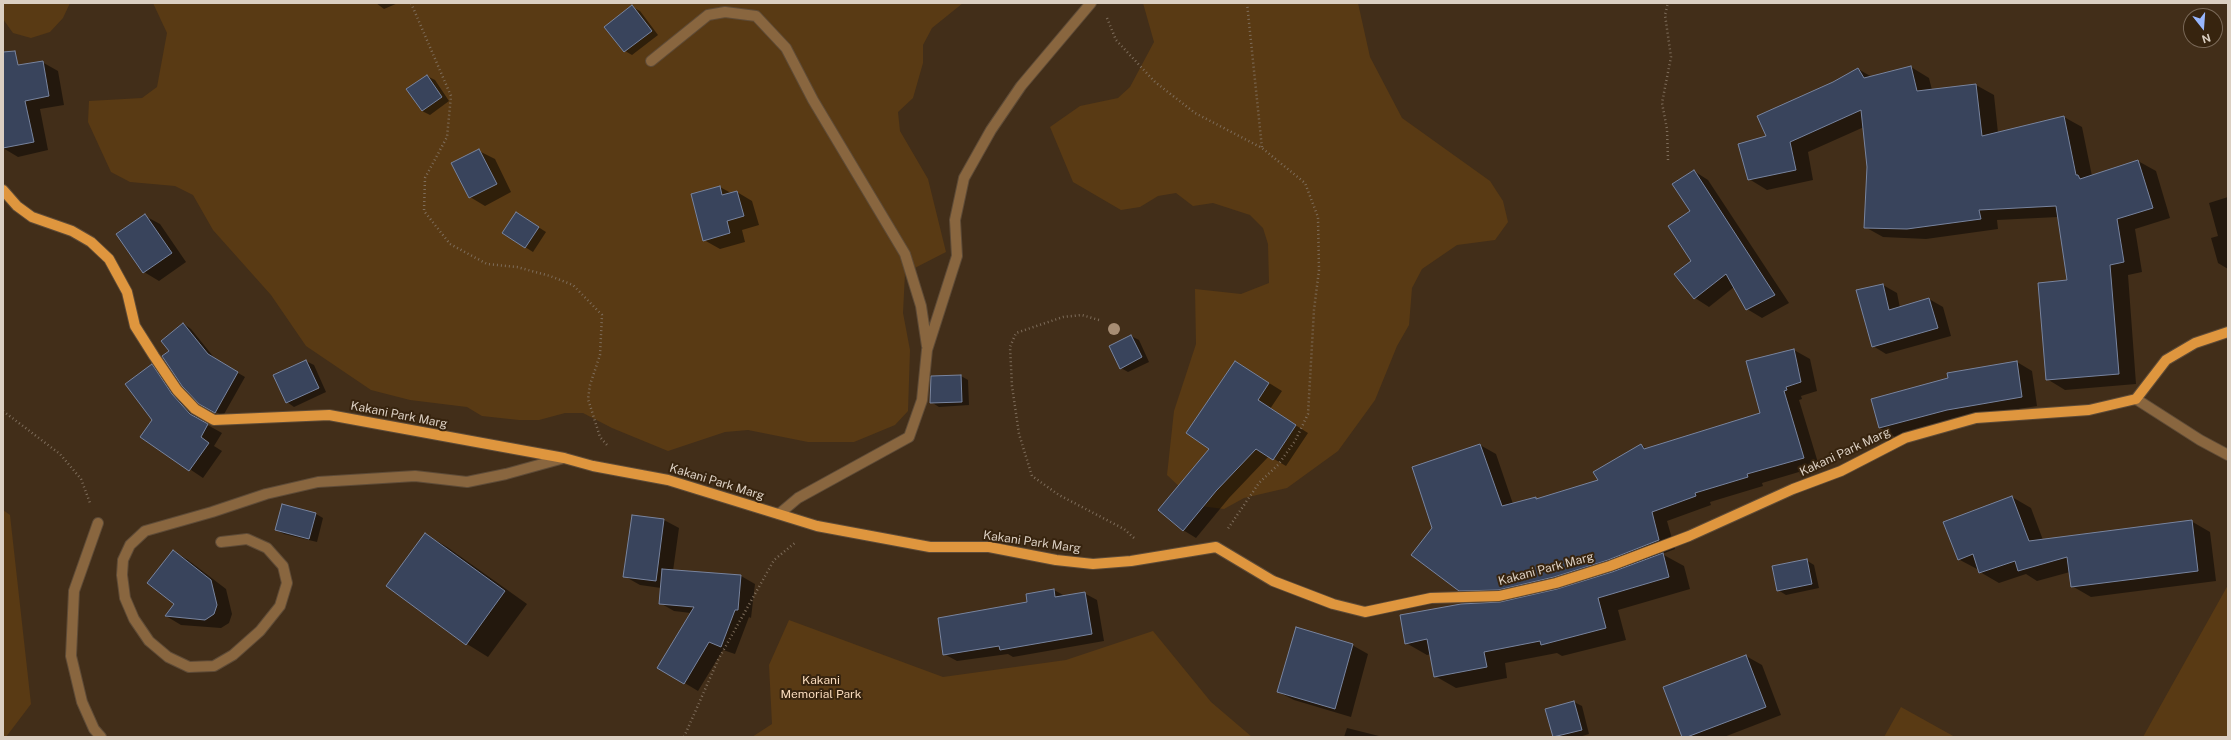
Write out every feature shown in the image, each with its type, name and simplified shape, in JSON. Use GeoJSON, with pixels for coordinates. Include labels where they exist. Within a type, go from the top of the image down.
{"type":"FeatureCollection","features":[{"type":"Feature","properties":{"kind":"main road","name":"Kakani Park Marg"},"geometry":{"type":"LineString","coordinates":[[3,190],[18,206],[32,217],[72,230],[91,242],[109,259],[126,292],[135,326],[154,356],[177,390],[191,404],[214,420],[329,415],[564,458],[668,480],[817,526],[930,547],[989,547],[1056,560],[1093,564],[1156,557],[1216,547],[1274,581],[1333,604],[1364,612],[1431,598],[1499,596],[1556,583],[1646,552],[1841,471],[1906,438],[1976,418],[2089,410],[2136,399]]}},
{"type":"Feature","properties":{"kind":"main road"},"geometry":{"type":"LineString","coordinates":[[2136,399],[2166,360],[2194,343],[2228,332]]}},
{"type":"Feature","properties":{"kind":"street"},"geometry":{"type":"LineString","coordinates":[[779,514],[798,498],[909,437],[922,400],[927,350],[957,256],[955,220],[964,178],[991,130],[1021,86],[1091,3]]}},
{"type":"Feature","properties":{"kind":"street"},"geometry":{"type":"LineString","coordinates":[[651,61],[708,15],[725,12],[756,16],[786,48],[813,100],[905,254],[921,306],[927,350]]}},
{"type":"Feature","properties":{"kind":"street"},"geometry":{"type":"LineString","coordinates":[[2136,399],[2200,440],[2228,455]]}},
{"type":"Feature","properties":{"kind":"street"},"geometry":{"type":"LineString","coordinates":[[221,542],[247,539],[266,548],[282,566],[287,583],[280,606],[260,631],[233,656],[214,666],[189,667],[168,657],[149,641],[134,619],[125,598],[123,560],[130,545],[145,531],[212,512],[266,494],[318,482],[415,476],[467,482],[506,474],[564,458]]}},
{"type":"Feature","properties":{"kind":"street"},"geometry":{"type":"LineString","coordinates":[[98,523],[74,591],[71,656],[82,702],[94,729],[101,737]]}},
{"type":"Feature","properties":{"kind":"path"},"geometry":{"type":"LineString","coordinates":[[411,3],[450,96],[447,137],[425,178],[424,211],[450,244],[487,264],[517,267],[550,276],[573,285],[602,315],[600,355],[590,385],[588,399],[600,437],[627,472]]}},
{"type":"Feature","properties":{"kind":"path"},"geometry":{"type":"LineString","coordinates":[[1247,3],[1262,148]]}},
{"type":"Feature","properties":{"kind":"path"},"geometry":{"type":"LineString","coordinates":[[1668,3],[1665,15],[1671,57],[1662,103],[1667,129],[1668,160]]}},
{"type":"Feature","properties":{"kind":"path"},"geometry":{"type":"LineString","coordinates":[[1104,10],[1116,40],[1155,82],[1194,112],[1262,148],[1305,183],[1318,217],[1319,270],[1314,310],[1308,414],[1295,441],[1278,465],[1259,483],[1216,547]]}},
{"type":"Feature","properties":{"kind":"path"},"geometry":{"type":"LineString","coordinates":[[1099,320],[1082,315],[1063,317],[1016,333],[1010,347],[1012,386],[1019,434],[1032,476],[1059,495],[1124,529],[1156,557]]}},
{"type":"Feature","properties":{"kind":"path"},"geometry":{"type":"LineString","coordinates":[[3,411],[60,454],[81,479],[98,523]]}},
{"type":"Feature","properties":{"kind":"path"},"geometry":{"type":"LineString","coordinates":[[684,737],[718,660],[774,560],[817,526]]}},
{"type":"Feature","properties":{"kind":"green space"},"geometry":{"type":"Polygon","coordinates":[[[3,3],[70,3],[63,18],[50,32],[31,38],[13,33],[3,19],[3,3]]]}},
{"type":"Feature","properties":{"kind":"green space"},"geometry":{"type":"Polygon","coordinates":[[[153,3],[963,3],[932,28],[923,45],[923,63],[913,98],[898,112],[900,131],[928,179],[946,252],[905,273],[903,313],[910,350],[908,411],[895,425],[854,442],[808,442],[748,430],[725,432],[668,451],[612,428],[583,413],[565,413],[539,420],[519,420],[482,416],[467,407],[410,400],[371,390],[306,346],[271,295],[213,230],[193,195],[175,186],[130,182],[111,172],[88,122],[89,101],[142,98],[157,87],[167,33],[153,3]]]}},
{"type":"Feature","properties":{"kind":"green space"},"geometry":{"type":"Polygon","coordinates":[[[1143,3],[1358,3],[1370,57],[1402,118],[1490,181],[1503,201],[1508,222],[1495,240],[1457,245],[1422,269],[1412,288],[1409,325],[1397,346],[1375,400],[1338,451],[1287,488],[1244,498],[1224,509],[1200,506],[1167,475],[1174,411],[1196,344],[1195,289],[1241,294],[1269,283],[1268,244],[1263,228],[1250,215],[1213,203],[1193,206],[1176,193],[1158,196],[1140,207],[1121,210],[1073,182],[1050,127],[1080,106],[1118,98],[1130,87],[1154,42],[1143,3]]]}},
{"type":"Feature","properties":{"kind":"green space"},"geometry":{"type":"Polygon","coordinates":[[[3,510],[10,515],[31,704],[6,737],[3,737],[3,510]]]}},
{"type":"Feature","properties":{"kind":"green space"},"geometry":{"type":"Polygon","coordinates":[[[2228,585],[2228,737],[2143,737],[2228,585]]]}},
{"type":"Feature","properties":{"kind":"green space","name":"Kakani Memorial Park"},"geometry":{"type":"Polygon","coordinates":[[[789,620],[943,677],[1066,660],[1153,631],[1211,702],[1252,737],[752,737],[772,724],[769,665],[789,620]]]}},
{"type":"Feature","properties":{"kind":"green space"},"geometry":{"type":"Polygon","coordinates":[[[1901,707],[1955,737],[1884,737],[1901,707]]]}},
{"type":"Feature","properties":{"kind":"building"},"geometry":{"type":"Polygon","coordinates":[[[632,5],[652,31],[624,52],[604,27],[632,5]]]}},
{"type":"Feature","properties":{"kind":"building"},"geometry":{"type":"Polygon","coordinates":[[[15,51],[18,65],[43,61],[49,96],[25,101],[34,142],[3,148],[3,52],[15,51]]]}},
{"type":"Feature","properties":{"kind":"building"},"geometry":{"type":"Polygon","coordinates":[[[1911,66],[1917,91],[1976,84],[1982,136],[2064,116],[2076,175],[2078,175],[2080,179],[2138,160],[2153,208],[2117,219],[2124,262],[2110,265],[2119,374],[2046,380],[2038,283],[2067,280],[2056,206],[1979,210],[1981,219],[1907,229],[1864,228],[1867,167],[1861,110],[1790,142],[1796,170],[1748,180],[1738,144],[1766,136],[1757,116],[1833,82],[1858,68],[1864,78],[1911,66]]]}},
{"type":"Feature","properties":{"kind":"building"},"geometry":{"type":"Polygon","coordinates":[[[427,75],[442,97],[422,111],[406,89],[427,75]]]}},
{"type":"Feature","properties":{"kind":"building"},"geometry":{"type":"Polygon","coordinates":[[[479,149],[497,184],[469,198],[451,163],[479,149]]]}},
{"type":"Feature","properties":{"kind":"building"},"geometry":{"type":"Polygon","coordinates":[[[1694,170],[1775,295],[1746,310],[1726,274],[1694,299],[1674,274],[1691,261],[1668,226],[1690,211],[1672,184],[1694,170]]]}},
{"type":"Feature","properties":{"kind":"building"},"geometry":{"type":"Polygon","coordinates":[[[720,186],[722,195],[737,191],[744,216],[727,221],[730,233],[703,241],[691,194],[720,186]]]}},
{"type":"Feature","properties":{"kind":"building"},"geometry":{"type":"Polygon","coordinates":[[[516,212],[539,227],[525,248],[502,233],[516,212]]]}},
{"type":"Feature","properties":{"kind":"building"},"geometry":{"type":"Polygon","coordinates":[[[145,214],[172,253],[143,273],[116,234],[145,214]]]}},
{"type":"Feature","properties":{"kind":"building"},"geometry":{"type":"Polygon","coordinates":[[[1883,284],[1889,310],[1929,298],[1938,328],[1872,347],[1856,290],[1883,284]]]}},
{"type":"Feature","properties":{"kind":"building"},"geometry":{"type":"Polygon","coordinates":[[[183,323],[208,354],[238,372],[215,413],[199,404],[182,386],[162,356],[169,351],[161,341],[183,323]]]}},
{"type":"Feature","properties":{"kind":"building"},"geometry":{"type":"Polygon","coordinates":[[[1131,335],[1142,357],[1120,369],[1109,346],[1131,335]]]}},
{"type":"Feature","properties":{"kind":"building"},"geometry":{"type":"Polygon","coordinates":[[[1794,349],[1801,382],[1786,387],[1787,390],[1784,391],[1804,458],[1747,474],[1748,477],[1695,493],[1696,496],[1652,512],[1659,540],[1608,560],[1554,577],[1498,590],[1459,591],[1411,555],[1432,528],[1412,467],[1480,444],[1502,506],[1536,497],[1536,499],[1598,480],[1593,472],[1641,444],[1644,449],[1760,413],[1746,361],[1794,349]]]}},
{"type":"Feature","properties":{"kind":"building"},"geometry":{"type":"Polygon","coordinates":[[[306,360],[319,388],[286,403],[273,375],[306,360]]]}},
{"type":"Feature","properties":{"kind":"building"},"geometry":{"type":"Polygon","coordinates":[[[1235,361],[1269,383],[1258,400],[1296,425],[1273,460],[1256,449],[1216,491],[1183,531],[1158,510],[1209,449],[1186,433],[1235,361]]]}},
{"type":"Feature","properties":{"kind":"building"},"geometry":{"type":"Polygon","coordinates":[[[2017,361],[2022,397],[1947,410],[1879,428],[1871,399],[1948,378],[1947,373],[2017,361]]]}},
{"type":"Feature","properties":{"kind":"building"},"geometry":{"type":"Polygon","coordinates":[[[152,364],[172,394],[190,414],[208,424],[201,437],[209,443],[189,471],[140,437],[152,420],[125,384],[152,364]]]}},
{"type":"Feature","properties":{"kind":"building"},"geometry":{"type":"Polygon","coordinates":[[[961,375],[962,402],[930,403],[931,376],[961,375]]]}},
{"type":"Feature","properties":{"kind":"building"},"geometry":{"type":"Polygon","coordinates":[[[2012,496],[2029,541],[2192,520],[2198,571],[2071,587],[2067,557],[2018,571],[2015,561],[1979,573],[1973,554],[1958,560],[1943,522],[2012,496]]]}},
{"type":"Feature","properties":{"kind":"building"},"geometry":{"type":"Polygon","coordinates":[[[282,504],[316,513],[309,539],[275,530],[282,504]]]}},
{"type":"Feature","properties":{"kind":"building"},"geometry":{"type":"Polygon","coordinates":[[[632,515],[664,519],[656,581],[623,577],[632,515]]]}},
{"type":"Feature","properties":{"kind":"building"},"geometry":{"type":"Polygon","coordinates":[[[425,533],[505,591],[466,645],[386,586],[425,533]]]}},
{"type":"Feature","properties":{"kind":"building"},"geometry":{"type":"Polygon","coordinates":[[[173,550],[211,580],[217,605],[214,614],[205,620],[165,616],[174,604],[147,583],[173,550]]]}},
{"type":"Feature","properties":{"kind":"building"},"geometry":{"type":"Polygon","coordinates":[[[1663,553],[1669,577],[1598,598],[1606,628],[1541,645],[1540,641],[1484,652],[1487,667],[1434,677],[1427,639],[1405,644],[1400,615],[1461,604],[1500,602],[1557,589],[1612,572],[1663,553]]]}},
{"type":"Feature","properties":{"kind":"building"},"geometry":{"type":"Polygon","coordinates":[[[1807,559],[1812,584],[1777,591],[1772,566],[1807,559]]]}},
{"type":"Feature","properties":{"kind":"building"},"geometry":{"type":"Polygon","coordinates":[[[662,569],[741,575],[738,610],[735,610],[721,647],[709,642],[684,684],[657,668],[694,607],[659,604],[662,569]]]}},
{"type":"Feature","properties":{"kind":"building"},"geometry":{"type":"Polygon","coordinates":[[[1054,589],[1055,597],[1085,592],[1092,634],[1000,650],[999,646],[943,655],[938,618],[1027,602],[1026,594],[1054,589]]]}},
{"type":"Feature","properties":{"kind":"building"},"geometry":{"type":"Polygon","coordinates":[[[1296,627],[1353,644],[1335,709],[1277,692],[1296,627]]]}},
{"type":"Feature","properties":{"kind":"building"},"geometry":{"type":"Polygon","coordinates":[[[1746,655],[1766,707],[1687,737],[1682,737],[1663,687],[1746,655]]]}},
{"type":"Feature","properties":{"kind":"building"},"geometry":{"type":"Polygon","coordinates":[[[1574,701],[1582,730],[1553,737],[1545,709],[1574,701]]]}}]}
